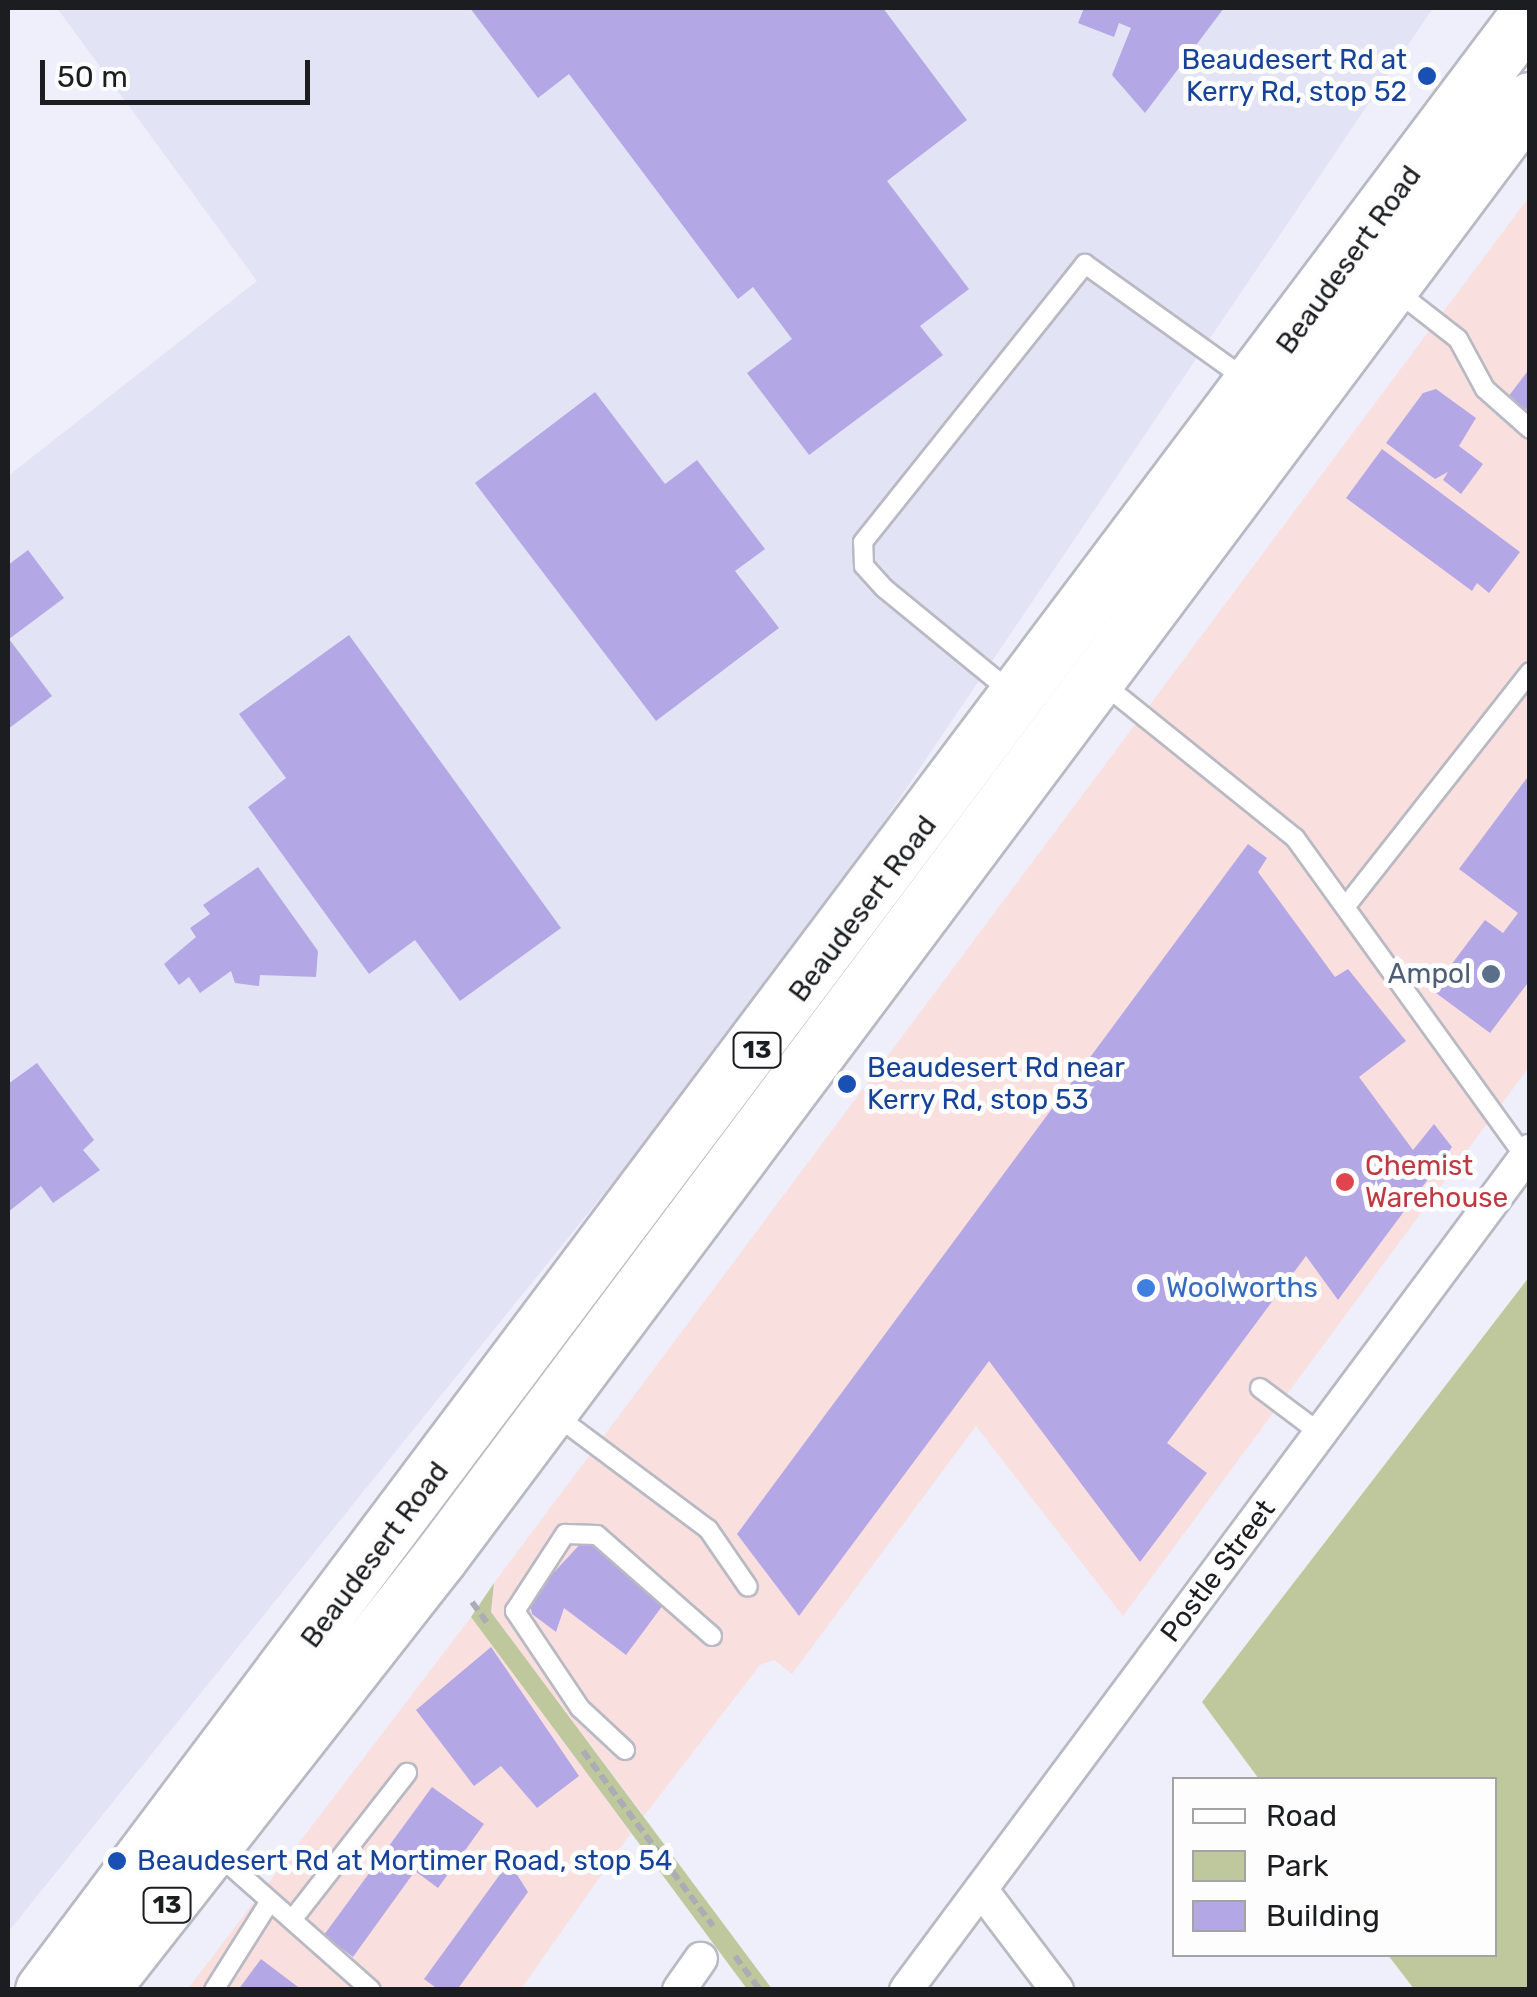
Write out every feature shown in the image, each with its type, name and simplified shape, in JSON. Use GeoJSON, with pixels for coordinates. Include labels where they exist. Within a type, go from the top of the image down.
{"type":"FeatureCollection","features":[{"type":"Feature","properties":{"kind":"highway","name":"Beaudesert Road"},"geometry":{"type":"LineString","coordinates":[[43,1990],[1022,699],[1530,12]]}},
{"type":"Feature","properties":{"kind":"highway","name":"Beaudesert Road"},"geometry":{"type":"LineString","coordinates":[[100,1990],[550,1411],[1530,100]]}},
{"type":"Feature","properties":{"kind":"street","name":"Postle Street"},"geometry":{"type":"LineString","coordinates":[[906,1990],[983,1892],[1527,1154]]}},
{"type":"Feature","properties":{"kind":"street"},"geometry":{"type":"LineString","coordinates":[[983,1892],[1057,1990]]}},
{"type":"Feature","properties":{"kind":"street"},"geometry":{"type":"LineString","coordinates":[[679,1990],[701,1959]]}},
{"type":"Feature","properties":{"kind":"lane"},"geometry":{"type":"LineString","coordinates":[[1022,699],[884,588],[864,566],[864,542],[1085,264],[1256,386]]}},
{"type":"Feature","properties":{"kind":"lane"},"geometry":{"type":"LineString","coordinates":[[1389,286],[1458,338],[1485,389],[1530,430]]}},
{"type":"Feature","properties":{"kind":"lane"},"geometry":{"type":"LineString","coordinates":[[1346,906],[1530,672]]}},
{"type":"Feature","properties":{"kind":"lane"},"geometry":{"type":"LineString","coordinates":[[1097,679],[1260,804],[1346,906],[1527,1154]]}},
{"type":"Feature","properties":{"kind":"lane"},"geometry":{"type":"LineString","coordinates":[[1260,1388],[1320,1433]]}},
{"type":"Feature","properties":{"kind":"lane"},"geometry":{"type":"LineString","coordinates":[[550,1411],[708,1529],[748,1586]]}},
{"type":"Feature","properties":{"kind":"lane"},"geometry":{"type":"LineString","coordinates":[[625,1750],[519,1625],[517,1601],[565,1534],[597,1535],[712,1636]]}},
{"type":"Feature","properties":{"kind":"lane"},"geometry":{"type":"LineString","coordinates":[[292,1920],[407,1774]]}},
{"type":"Feature","properties":{"kind":"lane"},"geometry":{"type":"LineString","coordinates":[[211,1849],[371,1990]]}},
{"type":"Feature","properties":{"kind":"lane"},"geometry":{"type":"LineString","coordinates":[[214,1990],[270,1901]]}},
{"type":"Feature","properties":{"kind":"path"},"geometry":{"type":"LineString","coordinates":[[472,1602],[495,1633]]}},
{"type":"Feature","properties":{"kind":"path"},"geometry":{"type":"LineString","coordinates":[[576,1741],[760,1990]]}},
{"type":"Feature","properties":{"kind":"shaded area"},"geometry":{"type":"Polygon","coordinates":[[[57,8],[1433,8],[781,974],[8,1932],[8,476],[257,281],[57,8]]]}},
{"type":"Feature","properties":{"kind":"shaded area"},"geometry":{"type":"Polygon","coordinates":[[[1529,197],[1529,1067],[1123,1616],[976,1426],[792,1674],[774,1660],[760,1665],[644,1816],[491,1612],[494,1583],[1529,197]]]}},
{"type":"Feature","properties":{"kind":"shaded area"},"geometry":{"type":"Polygon","coordinates":[[[471,1617],[631,1833],[521,1989],[187,1990],[471,1617]]]}},
{"type":"Feature","properties":{"kind":"green space"},"geometry":{"type":"Polygon","coordinates":[[[1529,1277],[1529,1989],[1414,1989],[1390,1957],[1497,1957],[1497,1777],[1258,1777],[1202,1702],[1529,1277]]]}},
{"type":"Feature","properties":{"kind":"green space"},"geometry":{"type":"Polygon","coordinates":[[[494,1583],[491,1612],[772,1989],[747,1989],[471,1617],[494,1583]]]}},
{"type":"Feature","properties":{"kind":"building"},"geometry":{"type":"Polygon","coordinates":[[[470,8],[883,8],[967,120],[887,181],[969,289],[920,326],[943,355],[809,455],[747,373],[792,339],[753,287],[738,299],[569,74],[538,98],[470,8]]]}},
{"type":"Feature","properties":{"kind":"building"},"geometry":{"type":"Polygon","coordinates":[[[1084,8],[1224,8],[1145,113],[1112,75],[1131,28],[1119,23],[1114,37],[1078,23],[1084,8]]]}},
{"type":"Feature","properties":{"kind":"building"},"geometry":{"type":"Polygon","coordinates":[[[1530,368],[1530,412],[1508,397],[1530,368]]]}},
{"type":"Feature","properties":{"kind":"building"},"geometry":{"type":"Polygon","coordinates":[[[1436,389],[1476,418],[1459,446],[1483,464],[1461,494],[1443,480],[1448,472],[1435,479],[1386,443],[1423,393],[1436,389]]]}},
{"type":"Feature","properties":{"kind":"building"},"geometry":{"type":"Polygon","coordinates":[[[595,392],[665,484],[697,460],[765,549],[735,571],[779,628],[656,721],[475,483],[595,392]]]}},
{"type":"Feature","properties":{"kind":"building"},"geometry":{"type":"Polygon","coordinates":[[[1382,449],[1520,552],[1489,593],[1477,583],[1472,591],[1346,498],[1382,449]]]}},
{"type":"Feature","properties":{"kind":"building"},"geometry":{"type":"Polygon","coordinates":[[[28,550],[64,598],[9,639],[52,696],[8,729],[8,565],[28,550]]]}},
{"type":"Feature","properties":{"kind":"building"},"geometry":{"type":"Polygon","coordinates":[[[349,635],[561,928],[460,1001],[415,940],[369,974],[248,807],[286,778],[239,714],[349,635]]]}},
{"type":"Feature","properties":{"kind":"building"},"geometry":{"type":"Polygon","coordinates":[[[1530,774],[1530,980],[1490,1033],[1432,990],[1485,920],[1503,933],[1518,913],[1459,869],[1530,774]]]}},
{"type":"Feature","properties":{"kind":"building"},"geometry":{"type":"Polygon","coordinates":[[[1248,844],[1267,858],[1258,872],[1335,977],[1348,969],[1406,1041],[1359,1077],[1413,1150],[1434,1124],[1452,1147],[1338,1300],[1306,1256],[1167,1443],[1207,1473],[1140,1562],[989,1361],[799,1616],[737,1534],[1248,844]]]}},
{"type":"Feature","properties":{"kind":"building"},"geometry":{"type":"Polygon","coordinates":[[[258,867],[318,951],[316,977],[260,975],[259,986],[235,983],[231,971],[200,993],[189,977],[179,985],[164,964],[196,937],[190,928],[210,914],[203,905],[258,867]]]}},
{"type":"Feature","properties":{"kind":"building"},"geometry":{"type":"Polygon","coordinates":[[[37,1063],[94,1140],[83,1150],[100,1170],[53,1203],[41,1186],[8,1212],[8,1084],[37,1063]]]}},
{"type":"Feature","properties":{"kind":"building"},"geometry":{"type":"Polygon","coordinates":[[[584,1540],[599,1551],[606,1541],[666,1601],[626,1655],[564,1608],[556,1632],[532,1614],[529,1599],[584,1540]]]}},
{"type":"Feature","properties":{"kind":"building"},"geometry":{"type":"Polygon","coordinates":[[[491,1647],[579,1776],[537,1808],[501,1766],[474,1786],[416,1710],[491,1647]]]}},
{"type":"Feature","properties":{"kind":"building"},"geometry":{"type":"Polygon","coordinates":[[[432,1787],[484,1824],[438,1888],[415,1871],[353,1957],[324,1935],[432,1787]]]}},
{"type":"Feature","properties":{"kind":"building"},"geometry":{"type":"Polygon","coordinates":[[[509,1862],[528,1892],[457,1990],[439,1990],[424,1979],[509,1862]]]}},
{"type":"Feature","properties":{"kind":"building"},"geometry":{"type":"Polygon","coordinates":[[[261,1959],[302,1990],[238,1990],[261,1959]]]}},
{"type":"Feature","properties":{"kind":"place","name":"Beaudesert Rd at Kerry Rd, stop 52"},"geometry":{"type":"Point","coordinates":[1427,76]}},
{"type":"Feature","properties":{"kind":"place","name":"Ampol"},"geometry":{"type":"Point","coordinates":[1491,974]}},
{"type":"Feature","properties":{"kind":"place","name":"Beaudesert Rd near Kerry Rd, stop 53"},"geometry":{"type":"Point","coordinates":[847,1084]}},
{"type":"Feature","properties":{"kind":"place","name":"Chemist Warehouse"},"geometry":{"type":"Point","coordinates":[1345,1182]}},
{"type":"Feature","properties":{"kind":"place","name":"Woolworths"},"geometry":{"type":"Point","coordinates":[1146,1288]}},
{"type":"Feature","properties":{"kind":"place","name":"Beaudesert Rd at Mortimer Road, stop 54"},"geometry":{"type":"Point","coordinates":[117,1861]}}]}
